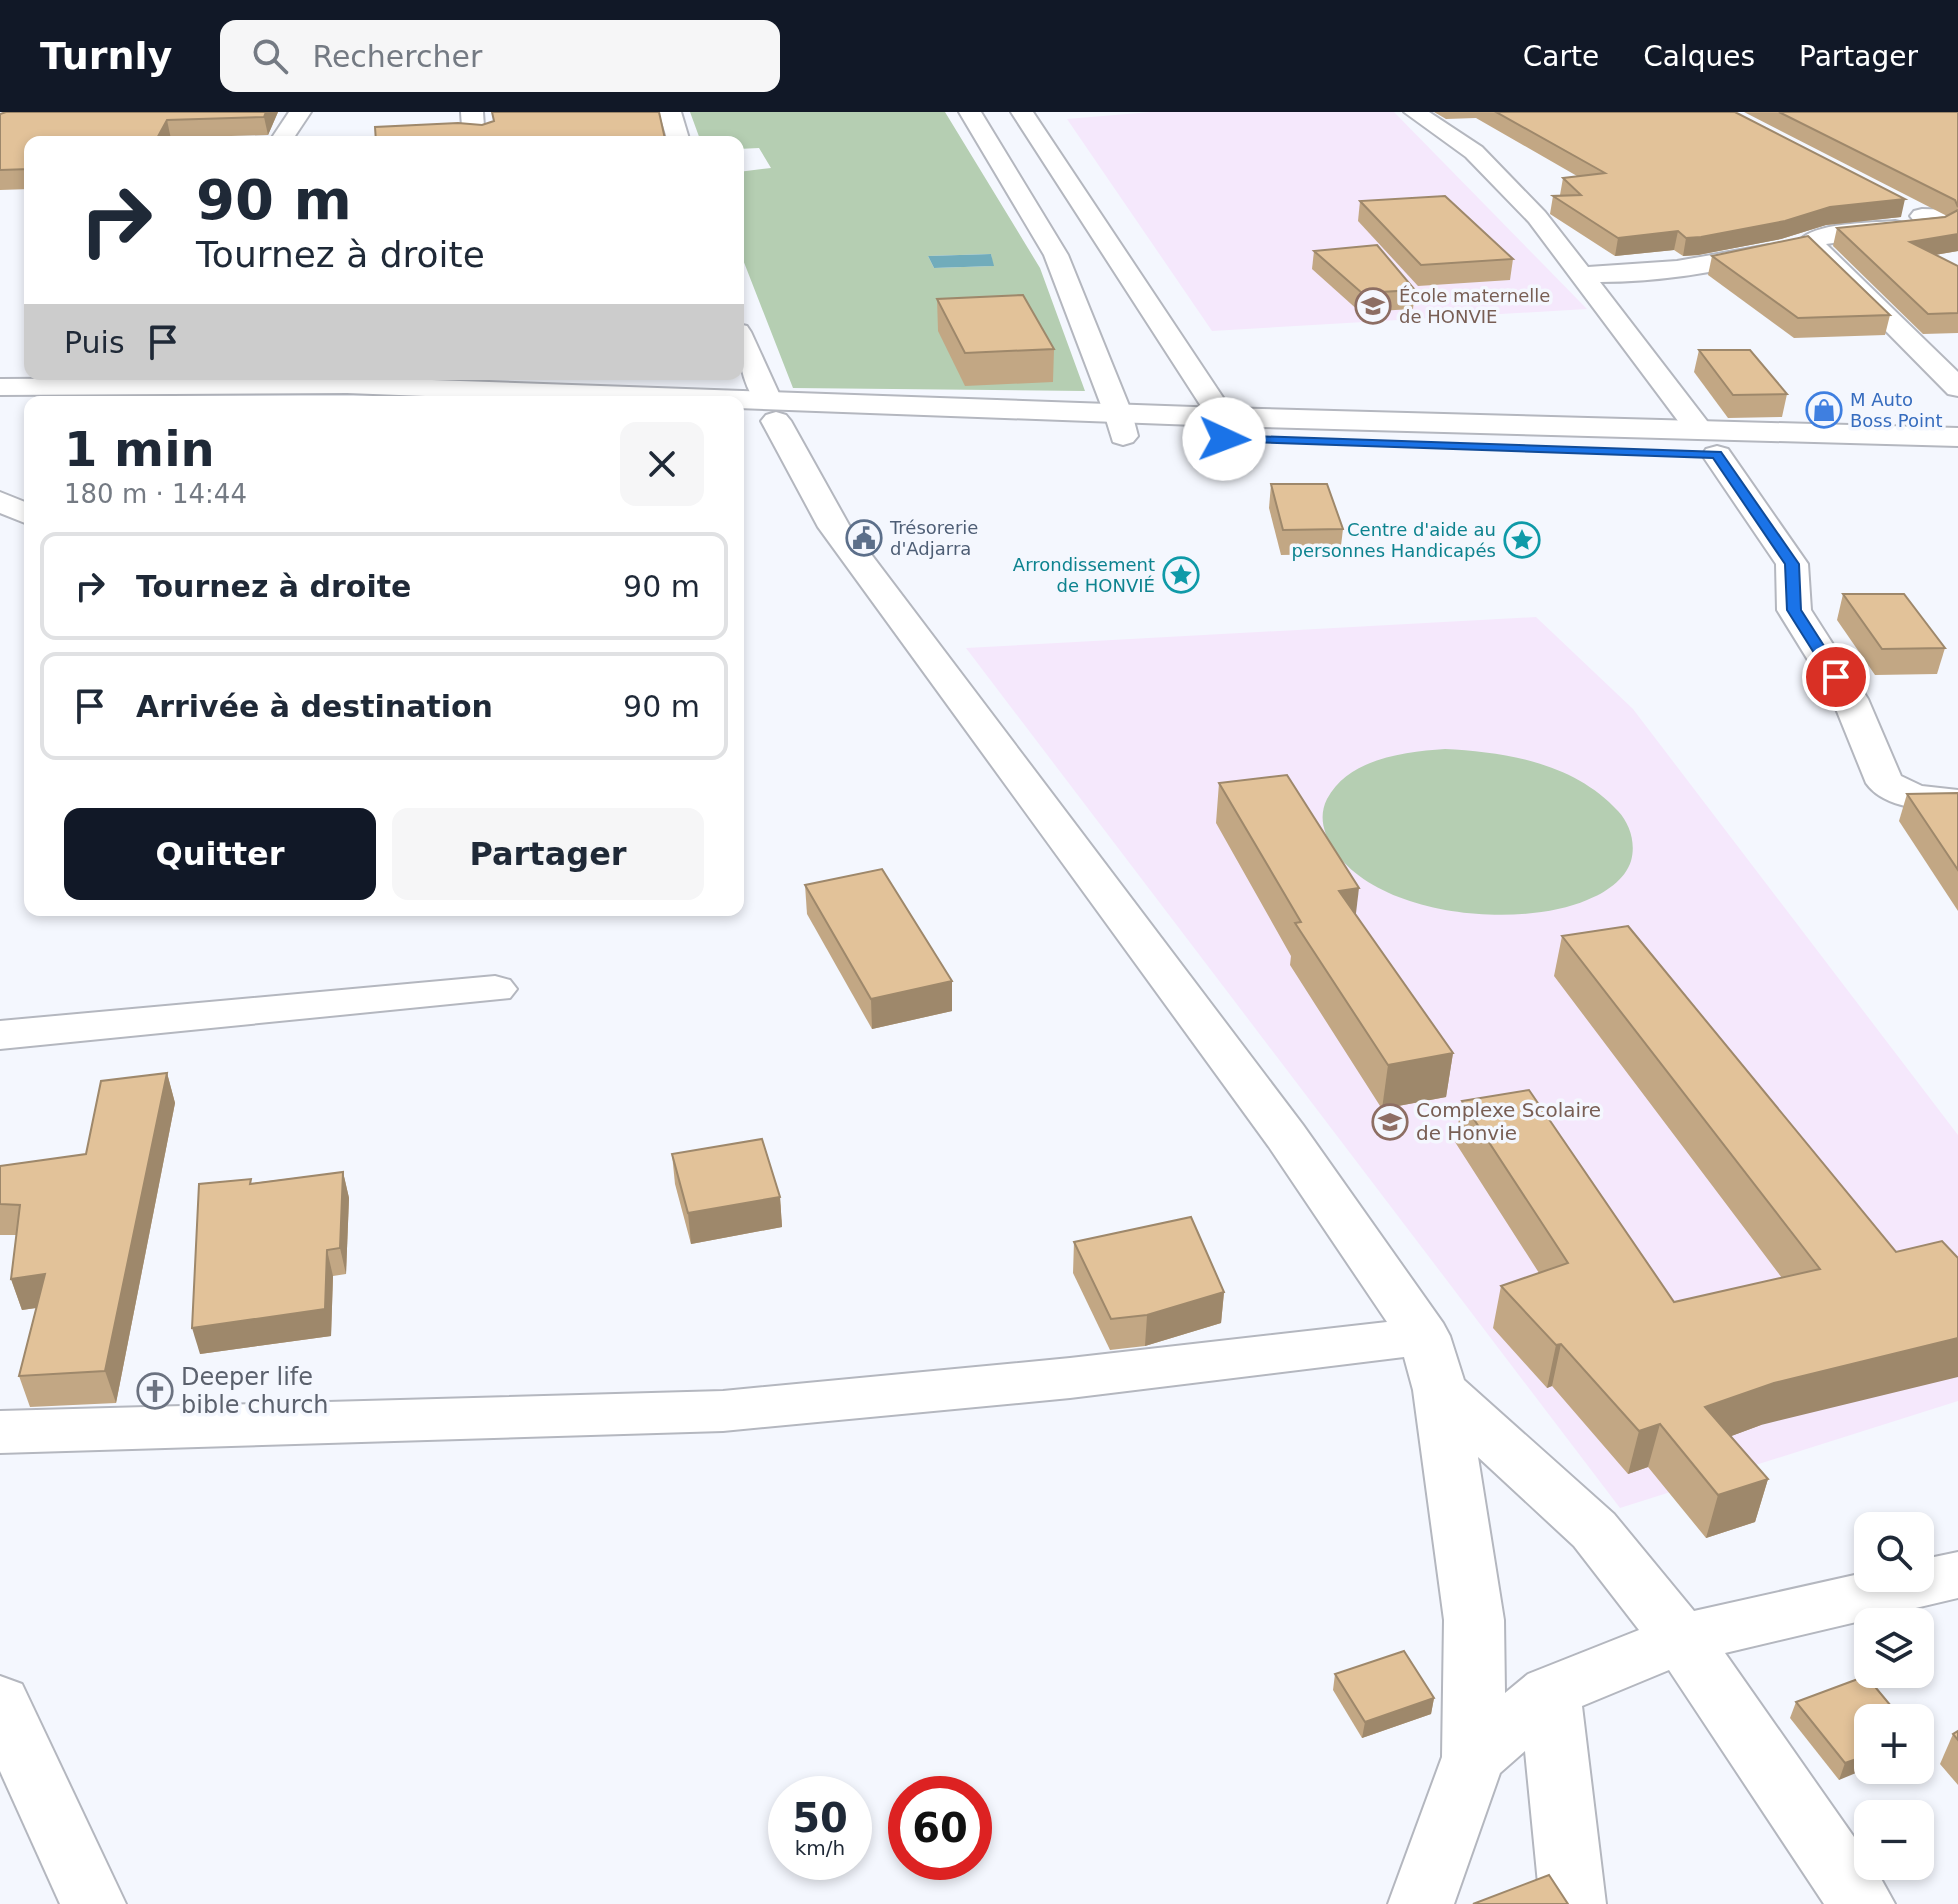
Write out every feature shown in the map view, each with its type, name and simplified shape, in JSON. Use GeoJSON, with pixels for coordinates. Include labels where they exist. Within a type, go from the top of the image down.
{"type":"FeatureCollection","features":[{"type":"Feature","properties":{"kind":"street"},"geometry":{"type":"LineString","coordinates":[[284,136],[300,112]]}},
{"type":"Feature","properties":{"kind":"street"},"geometry":{"type":"LineString","coordinates":[[472,112],[474,136]]}},
{"type":"Feature","properties":{"kind":"street"},"geometry":{"type":"LineString","coordinates":[[670,112],[677,136]]}},
{"type":"Feature","properties":{"kind":"street"},"geometry":{"type":"LineString","coordinates":[[970,112],[1056,255],[1120,424]]}},
{"type":"Feature","properties":{"kind":"street"},"geometry":{"type":"LineString","coordinates":[[1022,112],[1223,428]]}},
{"type":"Feature","properties":{"kind":"street"},"geometry":{"type":"LineString","coordinates":[[1415,112],[1474,152],[1537,217],[1697,427]]}},
{"type":"Feature","properties":{"kind":"street"},"geometry":{"type":"LineString","coordinates":[[1584,275],[1611,275],[1742,258],[1810,242],[1826,235],[1937,219]]}},
{"type":"Feature","properties":{"kind":"street"},"geometry":{"type":"LineString","coordinates":[[1810,242],[1958,388]]}},
{"type":"Feature","properties":{"kind":"street"},"geometry":{"type":"LineString","coordinates":[[1056,255],[1113,251]]}},
{"type":"Feature","properties":{"kind":"street"},"geometry":{"type":"LineString","coordinates":[[744,353],[761,414],[834,527],[1286,1136],[1432,1363],[1594,1530],[1681,1639],[1862,1904]]}},
{"type":"Feature","properties":{"kind":"street"},"geometry":{"type":"LineString","coordinates":[[0,387],[111,380]]}},
{"type":"Feature","properties":{"kind":"street"},"geometry":{"type":"LineString","coordinates":[[164,380],[347,385],[504,396]]}},
{"type":"Feature","properties":{"kind":"street"},"geometry":{"type":"LineString","coordinates":[[0,412],[24,411]]}},
{"type":"Feature","properties":{"kind":"street"},"geometry":{"type":"LineString","coordinates":[[761,414],[1223,428],[1717,455],[1958,463]]}},
{"type":"Feature","properties":{"kind":"street"},"geometry":{"type":"LineString","coordinates":[[1223,428],[1697,427],[1958,437]]}},
{"type":"Feature","properties":{"kind":"street"},"geometry":{"type":"LineString","coordinates":[[1717,455],[1792,564],[1794,610],[1850,699],[1885,783],[1913,796],[1958,802]]}},
{"type":"Feature","properties":{"kind":"street"},"geometry":{"type":"LineString","coordinates":[[0,501],[24,513]]}},
{"type":"Feature","properties":{"kind":"street"},"geometry":{"type":"LineString","coordinates":[[0,1035],[495,989]]}},
{"type":"Feature","properties":{"kind":"street"},"geometry":{"type":"LineString","coordinates":[[0,1432],[723,1411],[1070,1378],[1432,1363]]}},
{"type":"Feature","properties":{"kind":"street"},"geometry":{"type":"LineString","coordinates":[[1421,1904],[1474,1757],[1474,1620],[1432,1363]]}},
{"type":"Feature","properties":{"kind":"street"},"geometry":{"type":"LineString","coordinates":[[1474,1757],[1550,1692],[1681,1639],[1958,1575]]}},
{"type":"Feature","properties":{"kind":"street"},"geometry":{"type":"LineString","coordinates":[[1550,1692],[1573,1904]]}},
{"type":"Feature","properties":{"kind":"street"},"geometry":{"type":"LineString","coordinates":[[0,1702],[93,1904]]}},
{"type":"Feature","properties":{"kind":"shaded area"},"geometry":{"type":"Polygon","coordinates":[[[1151,112],[1394,112],[1587,309],[1212,331],[1067,119],[1151,112]]]}},
{"type":"Feature","properties":{"kind":"shaded area"},"geometry":{"type":"Polygon","coordinates":[[[1536,617],[1633,709],[1958,1135],[1958,1401],[1620,1508],[966,648],[1536,617]]]}},
{"type":"Feature","properties":{"kind":"green space"},"geometry":{"type":"Polygon","coordinates":[[[690,112],[945,112],[1040,268],[1085,391],[793,388],[744,262],[744,171],[771,168],[759,148],[744,149],[744,136],[699,136],[690,112]],[[991,254],[928,256],[934,268],[993,266],[991,254]]]}},
{"type":"Feature","properties":{"kind":"green space"},"geometry":{"type":"Polygon","coordinates":[[[1445,749],[1515,757],[1581,781],[1618,811],[1629,828],[1633,847],[1631,861],[1624,874],[1601,894],[1558,909],[1489,915],[1416,903],[1383,890],[1355,873],[1334,850],[1323,825],[1324,806],[1337,785],[1349,774],[1379,760],[1412,752],[1445,749]]]}},
{"type":"Feature","properties":{"kind":"water"},"geometry":{"type":"Polygon","coordinates":[[[991,254],[994,266],[934,268],[928,256],[991,254]]]}},
{"type":"Feature","properties":{"kind":"building"},"geometry":{"type":"Polygon","coordinates":[[[266,112],[264,117],[167,120],[158,136],[24,136],[24,169],[0,170],[0,114],[266,112]]]}},
{"type":"Feature","properties":{"kind":"building"},"geometry":{"type":"Polygon","coordinates":[[[492,112],[659,112],[664,136],[376,136],[375,127],[458,123],[482,125],[494,121],[492,112]]]}},
{"type":"Feature","properties":{"kind":"building"},"geometry":{"type":"Polygon","coordinates":[[[1496,112],[1735,112],[1905,199],[1830,207],[1785,221],[1701,237],[1686,238],[1678,231],[1618,238],[1553,196],[1581,195],[1563,178],[1605,173],[1496,112]]]}},
{"type":"Feature","properties":{"kind":"building"},"geometry":{"type":"Polygon","coordinates":[[[1779,112],[1958,112],[1958,207],[1955,200],[1779,112]]]}},
{"type":"Feature","properties":{"kind":"building"},"geometry":{"type":"Polygon","coordinates":[[[1445,196],[1513,259],[1421,265],[1360,201],[1445,196]]]}},
{"type":"Feature","properties":{"kind":"building"},"geometry":{"type":"Polygon","coordinates":[[[1958,210],[1958,234],[1910,242],[1958,266],[1958,313],[1928,314],[1837,228],[1945,217],[1958,210]]]}},
{"type":"Feature","properties":{"kind":"building"},"geometry":{"type":"Polygon","coordinates":[[[1808,236],[1890,315],[1798,318],[1712,256],[1808,236]]]}},
{"type":"Feature","properties":{"kind":"building"},"geometry":{"type":"Polygon","coordinates":[[[1377,245],[1415,290],[1362,293],[1314,251],[1377,245]]]}},
{"type":"Feature","properties":{"kind":"building"},"geometry":{"type":"Polygon","coordinates":[[[1023,295],[1054,349],[965,353],[937,299],[1023,295]]]}},
{"type":"Feature","properties":{"kind":"building"},"geometry":{"type":"Polygon","coordinates":[[[1699,350],[1750,350],[1787,394],[1733,395],[1699,350]]]}},
{"type":"Feature","properties":{"kind":"building"},"geometry":{"type":"Polygon","coordinates":[[[1271,484],[1327,484],[1343,529],[1283,530],[1271,484]]]}},
{"type":"Feature","properties":{"kind":"building"},"geometry":{"type":"Polygon","coordinates":[[[1843,594],[1904,594],[1945,648],[1882,649],[1843,594]]]}},
{"type":"Feature","properties":{"kind":"building"},"geometry":{"type":"Polygon","coordinates":[[[1287,775],[1359,888],[1339,891],[1453,1053],[1388,1065],[1295,923],[1301,922],[1219,783],[1287,775]]]}},
{"type":"Feature","properties":{"kind":"building"},"geometry":{"type":"Polygon","coordinates":[[[1958,793],[1958,870],[1907,794],[1958,793]]]}},
{"type":"Feature","properties":{"kind":"building"},"geometry":{"type":"Polygon","coordinates":[[[882,869],[952,981],[871,999],[805,885],[882,869]]]}},
{"type":"Feature","properties":{"kind":"building"},"geometry":{"type":"Polygon","coordinates":[[[1628,926],[1896,1252],[1942,1241],[1958,1258],[1958,1338],[1774,1383],[1705,1407],[1768,1479],[1718,1495],[1660,1424],[1639,1431],[1561,1344],[1556,1345],[1501,1286],[1568,1263],[1462,1101],[1529,1090],[1674,1302],[1820,1269],[1562,936],[1628,926]]]}},
{"type":"Feature","properties":{"kind":"building"},"geometry":{"type":"Polygon","coordinates":[[[167,1073],[105,1371],[19,1376],[45,1274],[11,1279],[20,1205],[0,1204],[0,1166],[86,1154],[101,1081],[167,1073]]]}},
{"type":"Feature","properties":{"kind":"building"},"geometry":{"type":"Polygon","coordinates":[[[762,1139],[780,1197],[688,1213],[672,1154],[762,1139]]]}},
{"type":"Feature","properties":{"kind":"building"},"geometry":{"type":"Polygon","coordinates":[[[343,1172],[340,1248],[327,1250],[325,1309],[192,1328],[199,1184],[251,1179],[250,1184],[343,1172]]]}},
{"type":"Feature","properties":{"kind":"building"},"geometry":{"type":"Polygon","coordinates":[[[1191,1217],[1224,1292],[1147,1315],[1111,1319],[1074,1242],[1191,1217]]]}},
{"type":"Feature","properties":{"kind":"building"},"geometry":{"type":"Polygon","coordinates":[[[1404,1651],[1434,1698],[1365,1722],[1335,1674],[1404,1651]]]}},
{"type":"Feature","properties":{"kind":"building"},"geometry":{"type":"Polygon","coordinates":[[[1854,1680],[1854,1688],[1876,1688],[1889,1704],[1854,1704],[1854,1760],[1845,1763],[1796,1702],[1854,1680]]]}},
{"type":"Feature","properties":{"kind":"building"},"geometry":{"type":"Polygon","coordinates":[[[1549,1875],[1568,1904],[1473,1904],[1549,1875]]]}},
{"type":"Feature","properties":{"kind":"place","name":"École maternelle de HONVIE"},"geometry":{"type":"Point","coordinates":[1373,306]}},
{"type":"Feature","properties":{"kind":"place","name":"M Auto Boss Point"},"geometry":{"type":"Point","coordinates":[1824,410]}},
{"type":"Feature","properties":{"kind":"place","name":"Trésorerie d'Adjarra"},"geometry":{"type":"Point","coordinates":[864,538]}},
{"type":"Feature","properties":{"kind":"place","name":"Centre d'aide au personnes Handicapés"},"geometry":{"type":"Point","coordinates":[1522,540]}},
{"type":"Feature","properties":{"kind":"place","name":"Arrondissement de HONVIÉ"},"geometry":{"type":"Point","coordinates":[1181,575]}},
{"type":"Feature","properties":{"kind":"place","name":"Complexe Scolaire de Honvie"},"geometry":{"type":"Point","coordinates":[1390,1122]}},
{"type":"Feature","properties":{"kind":"place","name":"Deeper life bible church"},"geometry":{"type":"Point","coordinates":[155,1391]}},
{"type":"Feature","properties":{"kind":"route"},"geometry":{"type":"LineString","coordinates":[[1224,439],[1717,455],[1792,564],[1794,610],[1836,677]]}}]}
